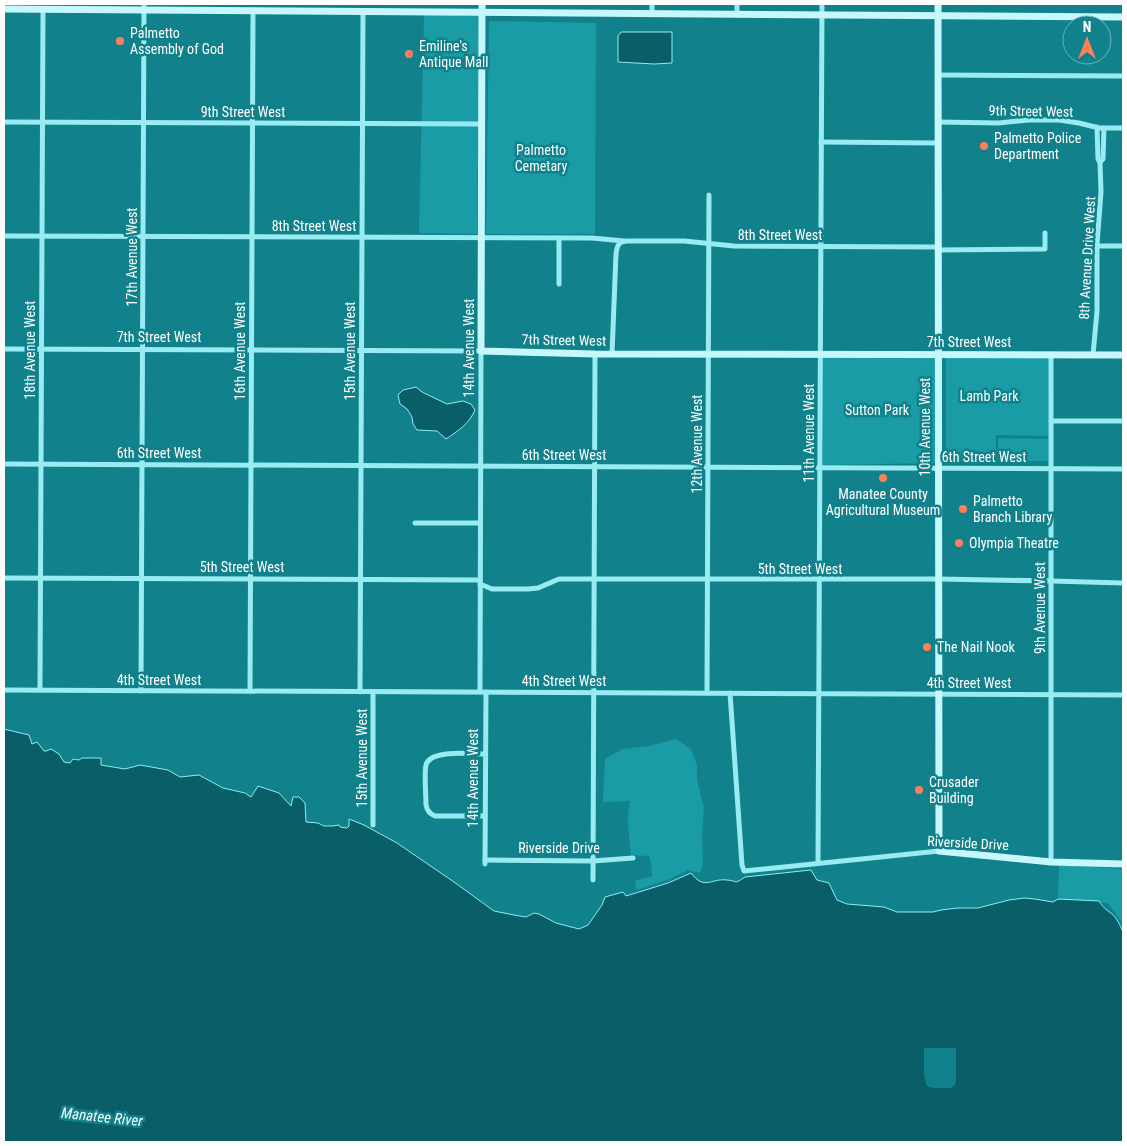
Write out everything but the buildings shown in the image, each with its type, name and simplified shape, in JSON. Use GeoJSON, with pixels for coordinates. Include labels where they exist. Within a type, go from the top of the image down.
{"type":"FeatureCollection","features":[{"type":"Feature","properties":{"kind":"street"},"geometry":{"type":"LineString","coordinates":[[652,4],[652,13]]}},
{"type":"Feature","properties":{"kind":"street"},"geometry":{"type":"LineString","coordinates":[[737,4],[737,14]]}},
{"type":"Feature","properties":{"kind":"street","name":"11th Avenue West"},"geometry":{"type":"LineString","coordinates":[[818,862],[822,4]]}},
{"type":"Feature","properties":{"kind":"street","name":"10th Avenue West"},"geometry":{"type":"LineString","coordinates":[[938,4],[939,851]]}},
{"type":"Feature","properties":{"kind":"street"},"geometry":{"type":"LineString","coordinates":[[4,9],[144,7],[253,10],[301,7],[363,11],[482,8],[652,13],[1123,17]]}},
{"type":"Feature","properties":{"kind":"street","name":"17th Avenue West"},"geometry":{"type":"LineString","coordinates":[[141,691],[144,7]]}},
{"type":"Feature","properties":{"kind":"street","name":"14th Avenue West"},"geometry":{"type":"LineString","coordinates":[[482,8],[480,582],[485,754],[485,862]]}},
{"type":"Feature","properties":{"kind":"street","name":"18th Avenue West"},"geometry":{"type":"LineString","coordinates":[[40,690],[43,9]]}},
{"type":"Feature","properties":{"kind":"street","name":"16th Avenue West"},"geometry":{"type":"LineString","coordinates":[[250,691],[253,10]]}},
{"type":"Feature","properties":{"kind":"street","name":"15th Avenue West"},"geometry":{"type":"LineString","coordinates":[[360,692],[363,11]]}},
{"type":"Feature","properties":{"kind":"street"},"geometry":{"type":"LineString","coordinates":[[938,76],[1123,76]]}},
{"type":"Feature","properties":{"kind":"street","name":"9th Street West"},"geometry":{"type":"LineString","coordinates":[[938,122],[969,121],[999,123],[1059,120],[1079,122],[1104,128],[1123,128]]}},
{"type":"Feature","properties":{"kind":"street","name":"9th Street West"},"geometry":{"type":"LineString","coordinates":[[4,122],[482,124]]}},
{"type":"Feature","properties":{"kind":"street","name":"8th Avenue Drive West"},"geometry":{"type":"LineString","coordinates":[[1093,355],[1097,311],[1101,192],[1097,127]]}},
{"type":"Feature","properties":{"kind":"street","name":"8th Avenue Drive West"},"geometry":{"type":"LineString","coordinates":[[1100,162],[1103,159],[1104,128]]}},
{"type":"Feature","properties":{"kind":"street"},"geometry":{"type":"LineString","coordinates":[[821,142],[938,143]]}},
{"type":"Feature","properties":{"kind":"street","name":"12th Avenue West"},"geometry":{"type":"LineString","coordinates":[[707,693],[709,195]]}},
{"type":"Feature","properties":{"kind":"street","name":"8th Street West"},"geometry":{"type":"LineString","coordinates":[[4,236],[592,238],[622,241],[684,241],[734,246],[1045,249],[1045,232]]}},
{"type":"Feature","properties":{"kind":"street"},"geometry":{"type":"LineString","coordinates":[[559,238],[559,284]]}},
{"type":"Feature","properties":{"kind":"street"},"geometry":{"type":"LineString","coordinates":[[612,354],[616,254],[618,244],[622,241]]}},
{"type":"Feature","properties":{"kind":"street"},"geometry":{"type":"LineString","coordinates":[[1098,246],[1123,246]]}},
{"type":"Feature","properties":{"kind":"street","name":"7th Street West"},"geometry":{"type":"LineString","coordinates":[[4,349],[481,351],[595,354],[1123,355]]}},
{"type":"Feature","properties":{"kind":"street"},"geometry":{"type":"LineString","coordinates":[[593,880],[595,354]]}},
{"type":"Feature","properties":{"kind":"street","name":"9th Avenue West"},"geometry":{"type":"LineString","coordinates":[[1051,354],[1051,862]]}},
{"type":"Feature","properties":{"kind":"street"},"geometry":{"type":"LineString","coordinates":[[1051,421],[1123,421]]}},
{"type":"Feature","properties":{"kind":"street","name":"6th Street West"},"geometry":{"type":"LineString","coordinates":[[4,464],[1123,469]]}},
{"type":"Feature","properties":{"kind":"street"},"geometry":{"type":"LineString","coordinates":[[415,523],[480,524]]}},
{"type":"Feature","properties":{"kind":"street","name":"5th Street West"},"geometry":{"type":"LineString","coordinates":[[4,578],[360,579],[480,582],[492,589],[538,588],[559,579],[939,580],[1123,584]]}},
{"type":"Feature","properties":{"kind":"street","name":"4th Street West"},"geometry":{"type":"LineString","coordinates":[[4,690],[1123,695]]}},
{"type":"Feature","properties":{"kind":"street","name":"15th Avenue West"},"geometry":{"type":"LineString","coordinates":[[373,692],[373,825]]}},
{"type":"Feature","properties":{"kind":"street","name":"Riverside Drive"},"geometry":{"type":"LineString","coordinates":[[730,693],[742,865],[744,871],[939,851],[1051,862],[1123,864]]}},
{"type":"Feature","properties":{"kind":"street"},"geometry":{"type":"LineString","coordinates":[[485,754],[438,755],[430,758],[426,766],[426,805],[427,810],[431,814],[435,816],[485,816]]}},
{"type":"Feature","properties":{"kind":"street","name":"Riverside Drive"},"geometry":{"type":"LineString","coordinates":[[485,862],[593,861],[633,858]]}},
{"type":"Feature","properties":{"kind":"green space"},"geometry":{"type":"Polygon","coordinates":[[[424,15],[479,15],[477,234],[419,233],[424,15]]]}},
{"type":"Feature","properties":{"kind":"green space","name":"Palmetto Cemetary"},"geometry":{"type":"Polygon","coordinates":[[[489,21],[596,23],[595,234],[486,234],[489,21]]]}},
{"type":"Feature","properties":{"kind":"green space","name":"Sutton Park"},"geometry":{"type":"Polygon","coordinates":[[[822,356],[936,356],[936,463],[823,465],[822,356]]]}},
{"type":"Feature","properties":{"kind":"green space","name":"Lamb Park"},"geometry":{"type":"Polygon","coordinates":[[[1049,356],[1048,436],[996,435],[996,461],[946,461],[946,357],[1049,356]]]}},
{"type":"Feature","properties":{"kind":"green space"},"geometry":{"type":"Polygon","coordinates":[[[998,438],[1048,439],[1048,461],[998,461],[998,438]]]}},
{"type":"Feature","properties":{"kind":"green space"},"geometry":{"type":"Polygon","coordinates":[[[676,739],[691,749],[697,765],[697,779],[704,807],[703,863],[700,873],[687,870],[667,880],[636,890],[635,881],[652,876],[651,863],[649,856],[631,855],[628,812],[631,801],[603,802],[605,759],[622,749],[649,746],[676,739]]]}},
{"type":"Feature","properties":{"kind":"green space"},"geometry":{"type":"Polygon","coordinates":[[[1059,865],[1123,869],[1123,924],[1108,903],[1058,900],[1059,865]]]}},
{"type":"Feature","properties":{"kind":"water"},"geometry":{"type":"Polygon","coordinates":[[[621,32],[672,32],[672,63],[618,62],[618,36],[621,32]]]}},
{"type":"Feature","properties":{"kind":"water"},"geometry":{"type":"Polygon","coordinates":[[[416,387],[447,404],[463,401],[471,404],[475,410],[473,415],[459,430],[446,439],[437,431],[417,430],[407,409],[400,404],[398,395],[403,390],[416,387]]]}},
{"type":"Feature","properties":{"kind":"water","name":"Manatee River"},"geometry":{"type":"Polygon","coordinates":[[[4,729],[29,735],[32,744],[37,742],[44,751],[51,749],[59,754],[64,762],[70,763],[73,759],[79,760],[82,758],[101,758],[101,765],[125,769],[140,765],[168,770],[180,777],[199,775],[223,788],[245,793],[251,797],[258,786],[279,793],[291,806],[293,797],[299,797],[305,803],[306,822],[318,823],[324,826],[339,825],[340,827],[347,828],[349,826],[349,819],[364,825],[397,843],[494,911],[526,917],[534,913],[539,914],[556,923],[579,929],[588,925],[602,905],[605,897],[623,892],[626,896],[668,883],[691,873],[704,883],[721,880],[736,882],[745,877],[811,870],[817,880],[829,883],[837,900],[847,904],[884,907],[897,912],[933,912],[958,908],[978,908],[1024,898],[1053,902],[1058,899],[1099,901],[1115,917],[1123,932],[1123,1142],[4,1142],[4,729]]]}},
{"type":"Feature","properties":{"kind":"pier"},"geometry":{"type":"Polygon","coordinates":[[[924,1048],[956,1048],[955,1085],[951,1088],[928,1087],[924,1074],[924,1048]]]}},
{"type":"Feature","properties":{"kind":"place","name":"Palmetto Assembly of God"},"geometry":{"type":"Point","coordinates":[120,41]}},
{"type":"Feature","properties":{"kind":"place","name":"Emiline's Antique Mall"},"geometry":{"type":"Point","coordinates":[409,54]}},
{"type":"Feature","properties":{"kind":"place","name":"Palmetto Police Department"},"geometry":{"type":"Point","coordinates":[984,146]}},
{"type":"Feature","properties":{"kind":"place","name":"Manatee County Agricultural Museum"},"geometry":{"type":"Point","coordinates":[883,478]}},
{"type":"Feature","properties":{"kind":"place","name":"Palmetto Branch Library"},"geometry":{"type":"Point","coordinates":[963,509]}},
{"type":"Feature","properties":{"kind":"place","name":"Olympia Theatre"},"geometry":{"type":"Point","coordinates":[959,543]}},
{"type":"Feature","properties":{"kind":"place","name":"The Nail Nook"},"geometry":{"type":"Point","coordinates":[927,647]}},
{"type":"Feature","properties":{"kind":"place","name":"Crusader Building"},"geometry":{"type":"Point","coordinates":[919,790]}}]}
